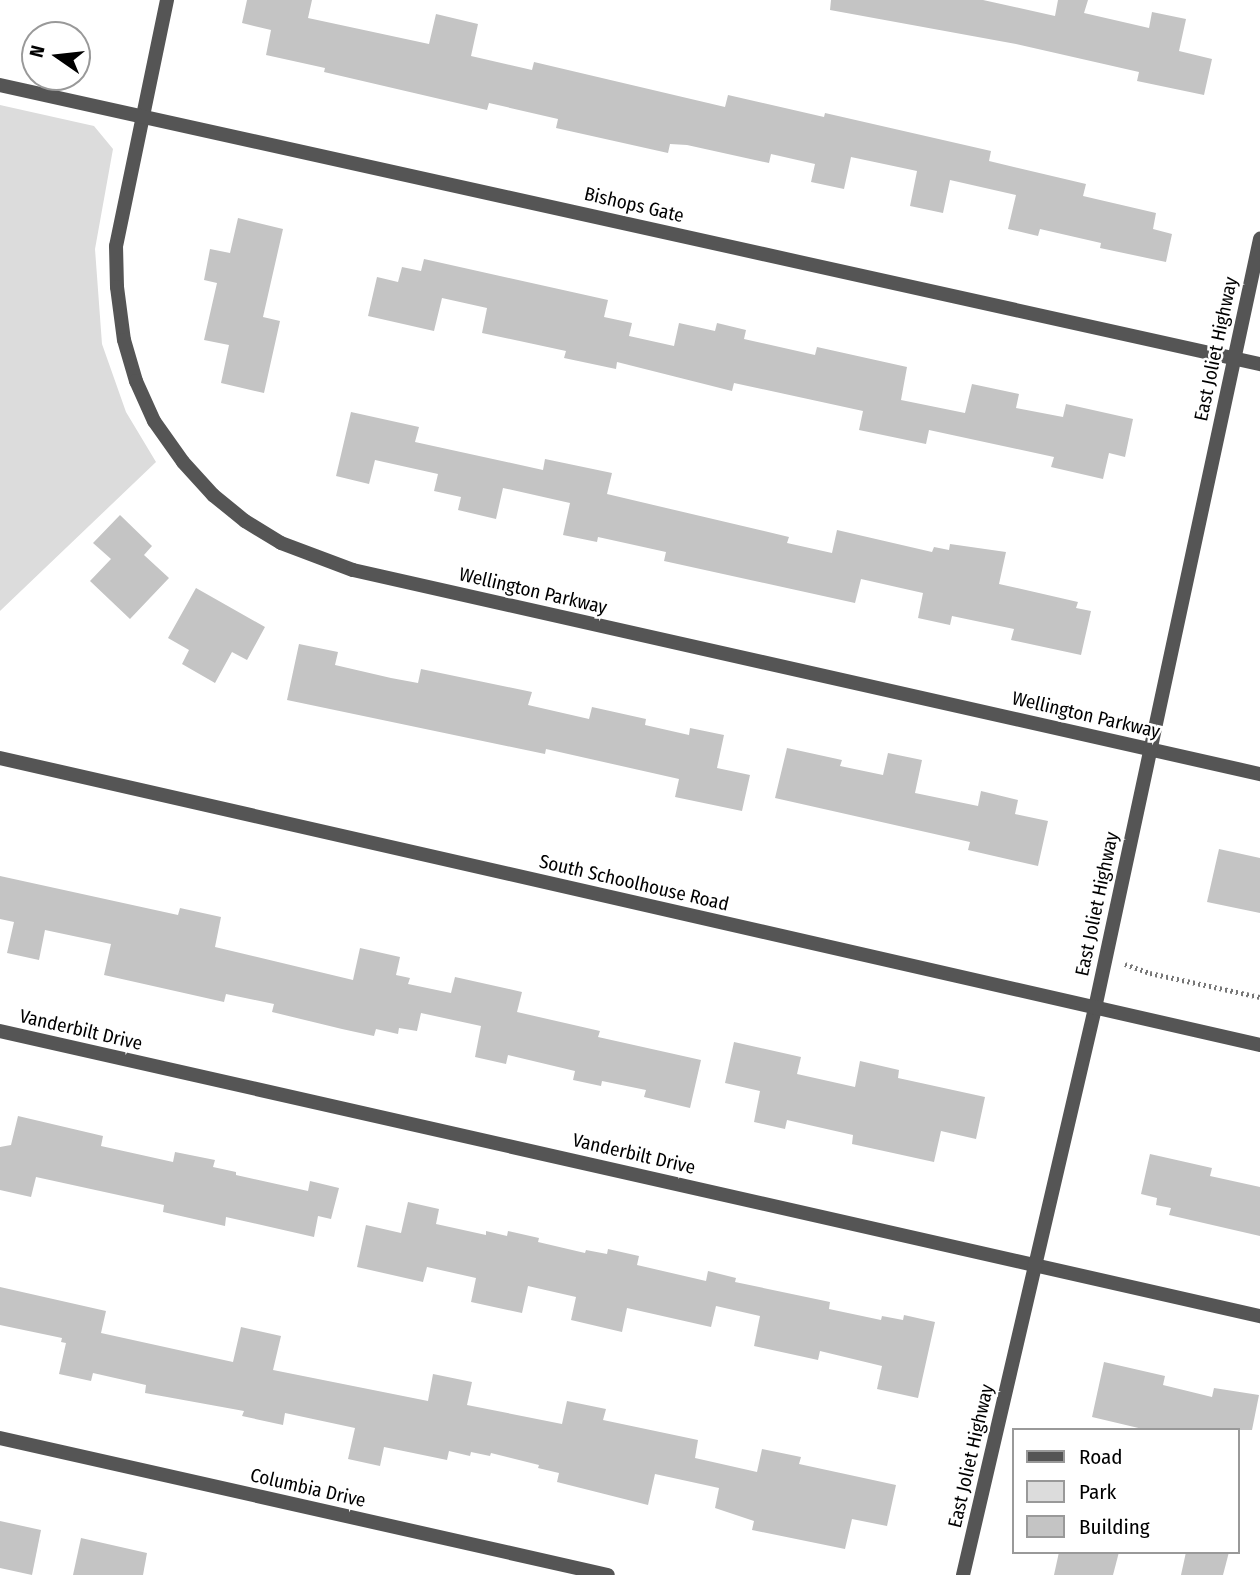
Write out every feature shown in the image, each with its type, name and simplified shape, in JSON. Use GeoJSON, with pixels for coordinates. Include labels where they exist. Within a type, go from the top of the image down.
{"type":"FeatureCollection","features":[{"type":"Feature","properties":{"kind":"street","name":"Wellington Parkway"},"geometry":{"type":"LineString","coordinates":[[167,0],[116,246],[117,287],[124,340],[136,381],[154,421],[205,487],[245,521],[281,543],[353,570],[1260,774]]}},
{"type":"Feature","properties":{"kind":"street","name":"Bishops Gate"},"geometry":{"type":"LineString","coordinates":[[0,85],[1260,364]]}},
{"type":"Feature","properties":{"kind":"street","name":"East Joliet Highway"},"geometry":{"type":"LineString","coordinates":[[963,1575],[1094,1008],[1260,239]]}},
{"type":"Feature","properties":{"kind":"street","name":"South Schoolhouse Road"},"geometry":{"type":"LineString","coordinates":[[0,758],[1260,1045]]}},
{"type":"Feature","properties":{"kind":"street","name":"Vanderbilt Drive"},"geometry":{"type":"LineString","coordinates":[[0,1031],[1260,1316]]}},
{"type":"Feature","properties":{"kind":"street","name":"Columbia Drive"},"geometry":{"type":"LineString","coordinates":[[0,1438],[608,1575]]}},
{"type":"Feature","properties":{"kind":"path"},"geometry":{"type":"LineString","coordinates":[[1104,960],[1260,997]]}},
{"type":"Feature","properties":{"kind":"green space"},"geometry":{"type":"Polygon","coordinates":[[[0,105],[94,126],[113,149],[95,249],[102,344],[126,412],[156,462],[0,611],[0,105]]]}},
{"type":"Feature","properties":{"kind":"building"},"geometry":{"type":"Polygon","coordinates":[[[247,0],[312,0],[308,18],[429,44],[436,14],[478,24],[471,56],[532,70],[534,62],[725,107],[728,95],[824,117],[825,113],[991,151],[989,161],[1086,184],[1083,196],[1156,213],[1153,229],[1172,234],[1166,262],[1100,248],[1101,243],[1040,229],[1038,236],[1008,229],[1016,195],[950,180],[943,213],[910,206],[917,171],[851,157],[844,189],[811,182],[815,164],[771,154],[769,163],[687,145],[670,144],[668,153],[556,128],[558,119],[489,103],[487,110],[324,72],[325,68],[266,55],[271,30],[242,23],[247,0]]]}},
{"type":"Feature","properties":{"kind":"building"},"geometry":{"type":"Polygon","coordinates":[[[831,0],[983,0],[1055,16],[1058,0],[1088,0],[1084,13],[1149,28],[1152,12],[1186,19],[1179,51],[1212,59],[1204,95],[1137,81],[1139,72],[1016,44],[830,10],[831,0]]]}},
{"type":"Feature","properties":{"kind":"building"},"geometry":{"type":"Polygon","coordinates":[[[238,218],[283,229],[263,317],[280,321],[264,393],[221,383],[229,345],[204,340],[217,283],[204,280],[210,249],[230,253],[238,218]]]}},
{"type":"Feature","properties":{"kind":"building"},"geometry":{"type":"Polygon","coordinates":[[[424,259],[608,300],[604,317],[632,323],[629,336],[674,346],[679,323],[715,331],[717,323],[746,330],[744,339],[815,355],[817,347],[907,367],[901,400],[965,413],[972,384],[1019,394],[1016,408],[1063,417],[1066,404],[1133,419],[1125,457],[1109,453],[1103,479],[1051,467],[1054,457],[929,430],[926,444],[859,430],[863,411],[734,383],[732,391],[617,362],[616,369],[564,358],[566,351],[482,333],[487,308],[442,298],[434,331],[368,316],[377,277],[398,282],[402,267],[421,271],[424,259]]]}},
{"type":"Feature","properties":{"kind":"building"},"geometry":{"type":"Polygon","coordinates":[[[351,412],[419,427],[415,442],[543,470],[545,459],[612,473],[607,494],[789,537],[787,543],[832,553],[837,530],[932,552],[934,547],[949,550],[950,544],[1006,552],[999,584],[1078,602],[1076,608],[1091,611],[1081,655],[1011,640],[1014,629],[952,616],[950,625],[918,618],[923,593],[861,579],[855,603],[664,561],[666,552],[598,537],[597,542],[563,535],[570,503],[503,488],[496,519],[458,510],[461,497],[434,491],[438,474],[375,460],[369,484],[336,476],[351,412]]]}},
{"type":"Feature","properties":{"kind":"building"},"geometry":{"type":"Polygon","coordinates":[[[120,515],[152,546],[144,555],[169,578],[130,619],[90,581],[111,559],[93,543],[120,515]]]}},
{"type":"Feature","properties":{"kind":"building"},"geometry":{"type":"Polygon","coordinates":[[[196,588],[265,627],[247,660],[232,652],[215,683],[182,664],[189,650],[168,638],[196,588]]]}},
{"type":"Feature","properties":{"kind":"building"},"geometry":{"type":"Polygon","coordinates":[[[299,644],[338,652],[335,665],[391,678],[418,683],[421,669],[532,692],[528,705],[589,719],[592,707],[646,719],[645,725],[689,735],[690,728],[724,735],[717,768],[750,775],[742,811],[675,797],[679,779],[546,749],[545,754],[287,700],[299,644]]]}},
{"type":"Feature","properties":{"kind":"building"},"geometry":{"type":"Polygon","coordinates":[[[787,748],[842,760],[840,766],[883,775],[888,753],[922,760],[915,793],[978,806],[981,791],[1018,800],[1015,814],[1048,821],[1038,866],[968,850],[970,842],[775,798],[787,748]]]}},
{"type":"Feature","properties":{"kind":"building"},"geometry":{"type":"Polygon","coordinates":[[[1219,849],[1260,858],[1260,913],[1207,902],[1219,849]]]}},
{"type":"Feature","properties":{"kind":"building"},"geometry":{"type":"Polygon","coordinates":[[[0,876],[178,915],[180,908],[221,917],[215,947],[353,980],[360,948],[400,957],[396,975],[410,978],[408,984],[451,993],[455,977],[522,992],[517,1012],[600,1031],[598,1037],[701,1060],[690,1108],[644,1097],[646,1090],[602,1081],[601,1086],[573,1080],[575,1071],[508,1055],[506,1064],[475,1057],[481,1026],[421,1013],[417,1031],[399,1028],[398,1034],[376,1029],[374,1036],[342,1029],[272,1012],[274,1004],[226,994],[224,1002],[104,975],[111,944],[45,930],[39,960],[7,953],[14,922],[0,919],[0,876]]]}},
{"type":"Feature","properties":{"kind":"building"},"geometry":{"type":"Polygon","coordinates":[[[734,1042],[801,1057],[797,1074],[855,1087],[860,1061],[899,1070],[898,1078],[985,1097],[976,1139],[941,1131],[934,1162],[852,1144],[853,1135],[787,1120],[785,1129],[754,1122],[760,1091],[725,1083],[734,1042]]]}},
{"type":"Feature","properties":{"kind":"building"},"geometry":{"type":"Polygon","coordinates":[[[18,1116],[103,1136],[101,1146],[173,1162],[175,1152],[215,1160],[213,1167],[236,1172],[236,1175],[308,1191],[310,1181],[339,1188],[331,1219],[318,1216],[314,1237],[226,1217],[225,1226],[163,1212],[164,1205],[36,1177],[31,1197],[0,1190],[0,1147],[11,1145],[18,1116]]]}},
{"type":"Feature","properties":{"kind":"building"},"geometry":{"type":"Polygon","coordinates":[[[1150,1154],[1212,1168],[1210,1176],[1260,1187],[1260,1236],[1169,1215],[1171,1208],[1156,1205],[1157,1198],[1141,1194],[1150,1154]]]}},
{"type":"Feature","properties":{"kind":"building"},"geometry":{"type":"Polygon","coordinates":[[[408,1202],[439,1209],[436,1224],[486,1235],[486,1231],[507,1236],[508,1231],[539,1238],[538,1242],[585,1253],[586,1250],[607,1254],[608,1249],[639,1256],[637,1265],[706,1281],[708,1271],[736,1278],[735,1282],[830,1302],[829,1309],[881,1320],[882,1316],[903,1320],[904,1315],[935,1322],[918,1398],[877,1389],[882,1366],[820,1351],[818,1360],[754,1346],[760,1316],[716,1306],[711,1327],[627,1308],[622,1332],[571,1320],[576,1297],[528,1286],[522,1313],[471,1302],[476,1278],[427,1267],[423,1282],[357,1267],[366,1225],[401,1233],[408,1202]]]}},
{"type":"Feature","properties":{"kind":"building"},"geometry":{"type":"Polygon","coordinates":[[[0,1287],[106,1311],[101,1333],[233,1362],[241,1327],[281,1336],[273,1370],[428,1401],[433,1374],[472,1382],[467,1405],[562,1424],[567,1401],[606,1409],[603,1420],[698,1440],[695,1458],[757,1472],[762,1449],[801,1457],[799,1464],[896,1485],[887,1526],[852,1519],[845,1549],[752,1530],[754,1521],[715,1508],[719,1488],[655,1474],[648,1505],[557,1482],[559,1473],[491,1453],[490,1456],[471,1452],[470,1456],[449,1451],[447,1460],[384,1447],[380,1466],[348,1459],[355,1428],[285,1413],[283,1425],[242,1416],[244,1411],[145,1393],[146,1385],[93,1373],[91,1381],[59,1374],[66,1343],[61,1342],[62,1338],[0,1325],[0,1287]]]}},
{"type":"Feature","properties":{"kind":"building"},"geometry":{"type":"Polygon","coordinates":[[[1104,1362],[1165,1376],[1163,1385],[1212,1397],[1214,1388],[1259,1395],[1252,1430],[1139,1428],[1092,1417],[1104,1362]]]}},
{"type":"Feature","properties":{"kind":"building"},"geometry":{"type":"Polygon","coordinates":[[[0,1521],[41,1530],[32,1575],[0,1568],[0,1521]]]}},
{"type":"Feature","properties":{"kind":"building"},"geometry":{"type":"Polygon","coordinates":[[[81,1538],[147,1553],[143,1575],[73,1575],[81,1538]]]}},
{"type":"Feature","properties":{"kind":"building"},"geometry":{"type":"Polygon","coordinates":[[[1059,1554],[1118,1554],[1113,1575],[1054,1575],[1059,1554]]]}},
{"type":"Feature","properties":{"kind":"building"},"geometry":{"type":"Polygon","coordinates":[[[1186,1554],[1228,1554],[1223,1575],[1181,1575],[1186,1554]]]}}]}
